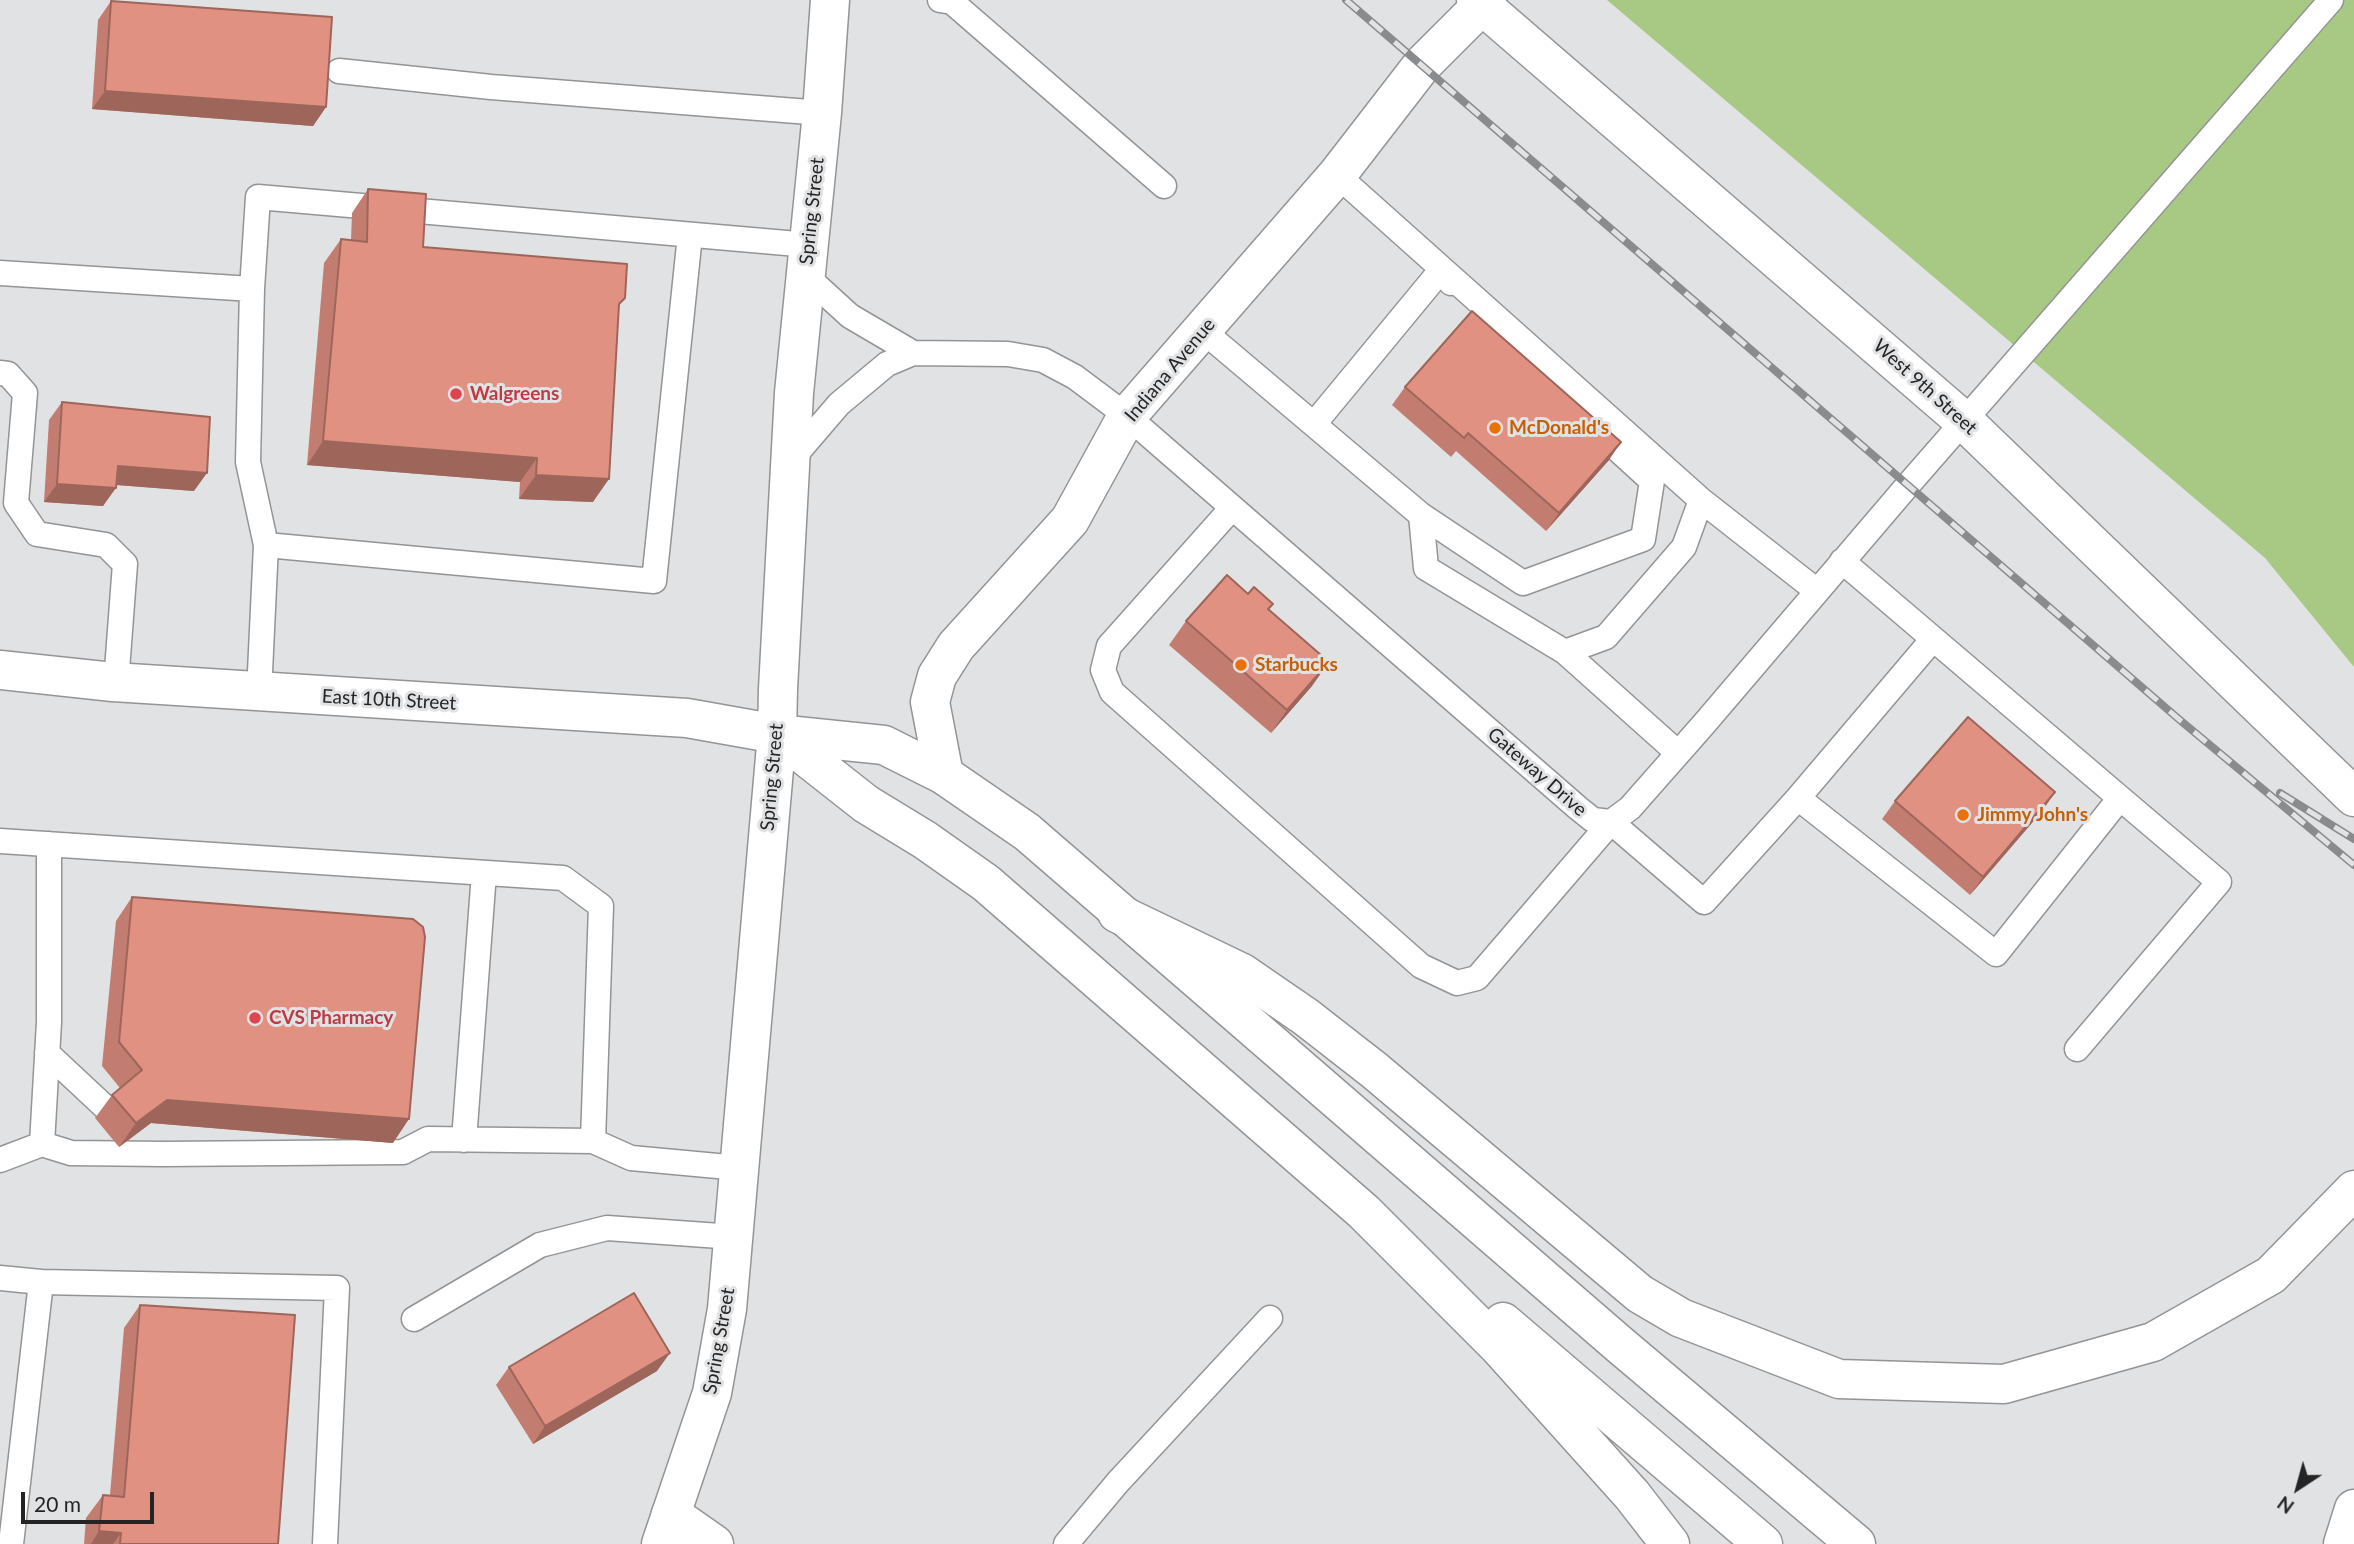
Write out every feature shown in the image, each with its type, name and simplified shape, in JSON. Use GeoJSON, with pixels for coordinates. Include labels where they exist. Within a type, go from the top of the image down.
{"type":"FeatureCollection","features":[{"type":"Feature","properties":{"kind":"main road","name":"Spring Street"},"geometry":{"type":"LineString","coordinates":[[666,1529],[712,1393],[727,1309],[777,734],[791,460],[830,0]]}},
{"type":"Feature","properties":{"kind":"main road","name":"West 9th Street"},"geometry":{"type":"LineString","coordinates":[[1482,2],[1965,422],[2354,797]]}},
{"type":"Feature","properties":{"kind":"main road","name":"Indiana Avenue"},"geometry":{"type":"LineString","coordinates":[[944,775],[930,702],[937,676],[957,646],[1070,520],[1128,416],[1337,175],[1422,65],[1482,2]]}},
{"type":"Feature","properties":{"kind":"main road","name":"East 10th Street"},"geometry":{"type":"LineString","coordinates":[[0,670],[116,682],[259,692],[687,718],[777,734],[884,745],[944,775],[1027,832],[1117,913]]}},
{"type":"Feature","properties":{"kind":"main road"},"geometry":{"type":"LineString","coordinates":[[777,734],[866,804],[925,840],[986,883],[1364,1212],[1534,1347],[1763,1544]]}},
{"type":"Feature","properties":{"kind":"main road"},"geometry":{"type":"LineString","coordinates":[[1117,913],[1242,973],[1306,1017],[1374,1070],[1640,1294],[1681,1318],[1839,1379],[2004,1384],[2153,1342],[2271,1275],[2354,1190]]}},
{"type":"Feature","properties":{"kind":"main road"},"geometry":{"type":"LineString","coordinates":[[1117,913],[1856,1544]]}},
{"type":"Feature","properties":{"kind":"main road"},"geometry":{"type":"LineString","coordinates":[[1364,1212],[1499,1347],[1632,1495],[1670,1544]]}},
{"type":"Feature","properties":{"kind":"main road"},"geometry":{"type":"LineString","coordinates":[[2343,1544],[2354,1509]]}},
{"type":"Feature","properties":{"kind":"main road"},"geometry":{"type":"LineString","coordinates":[[666,1529],[714,1544]]}},
{"type":"Feature","properties":{"kind":"lane"},"geometry":{"type":"LineString","coordinates":[[825,0],[840,0]]}},
{"type":"Feature","properties":{"kind":"lane"},"geometry":{"type":"LineString","coordinates":[[940,0],[952,2],[1164,186]]}},
{"type":"Feature","properties":{"kind":"lane","name":"Gateway Drive"},"geometry":{"type":"LineString","coordinates":[[913,353],[1008,354],[1043,360],[1075,377],[1128,416],[1578,808],[1593,820],[1611,822],[1630,808],[2332,0]]}},
{"type":"Feature","properties":{"kind":"lane"},"geometry":{"type":"LineString","coordinates":[[339,71],[491,87],[822,113]]}},
{"type":"Feature","properties":{"kind":"lane"},"geometry":{"type":"LineString","coordinates":[[1337,175],[1701,500],[1816,591]]}},
{"type":"Feature","properties":{"kind":"lane"},"geometry":{"type":"LineString","coordinates":[[259,692],[266,545],[247,463],[252,289],[258,197],[690,234],[807,260],[850,316],[913,353]]}},
{"type":"Feature","properties":{"kind":"lane"},"geometry":{"type":"LineString","coordinates":[[266,545],[654,581],[690,234]]}},
{"type":"Feature","properties":{"kind":"lane"},"geometry":{"type":"LineString","coordinates":[[1314,424],[1442,269]]}},
{"type":"Feature","properties":{"kind":"lane"},"geometry":{"type":"LineString","coordinates":[[1202,330],[1421,515],[1523,583],[1643,539],[1652,481],[1480,325],[1442,269]]}},
{"type":"Feature","properties":{"kind":"lane"},"geometry":{"type":"LineString","coordinates":[[0,274],[252,289]]}},
{"type":"Feature","properties":{"kind":"lane"},"geometry":{"type":"LineString","coordinates":[[791,460],[839,404],[887,364],[913,353]]}},
{"type":"Feature","properties":{"kind":"lane"},"geometry":{"type":"LineString","coordinates":[[0,373],[8,374],[25,393],[16,503],[37,534],[106,545],[125,564],[116,682]]}},
{"type":"Feature","properties":{"kind":"lane"},"geometry":{"type":"LineString","coordinates":[[1565,652],[1606,637],[1684,547],[1701,500]]}},
{"type":"Feature","properties":{"kind":"lane"},"geometry":{"type":"LineString","coordinates":[[1232,508],[1109,646],[1103,670],[1112,692],[1421,966],[1457,983],[1477,978],[1611,822],[1704,902],[1798,798],[1933,639]]}},
{"type":"Feature","properties":{"kind":"lane"},"geometry":{"type":"LineString","coordinates":[[1421,515],[1426,568],[1565,652],[1678,752]]}},
{"type":"Feature","properties":{"kind":"lane"},"geometry":{"type":"LineString","coordinates":[[1842,561],[2218,882],[2077,1049]]}},
{"type":"Feature","properties":{"kind":"lane"},"geometry":{"type":"LineString","coordinates":[[1798,798],[1996,954],[2120,798]]}},
{"type":"Feature","properties":{"kind":"lane"},"geometry":{"type":"LineString","coordinates":[[0,841],[563,878],[601,906],[593,1141]]}},
{"type":"Feature","properties":{"kind":"lane"},"geometry":{"type":"LineString","coordinates":[[42,1144],[47,1053],[49,845]]}},
{"type":"Feature","properties":{"kind":"lane"},"geometry":{"type":"LineString","coordinates":[[464,1140],[484,873]]}},
{"type":"Feature","properties":{"kind":"lane"},"geometry":{"type":"LineString","coordinates":[[47,1053],[107,1109]]}},
{"type":"Feature","properties":{"kind":"lane"},"geometry":{"type":"LineString","coordinates":[[137,1134],[163,1154]]}},
{"type":"Feature","properties":{"kind":"lane"},"geometry":{"type":"LineString","coordinates":[[0,1160],[42,1144],[71,1153],[403,1152],[428,1139],[593,1141],[631,1158],[739,1168]]}},
{"type":"Feature","properties":{"kind":"lane"},"geometry":{"type":"LineString","coordinates":[[414,1319],[540,1245],[607,1228],[734,1237]]}},
{"type":"Feature","properties":{"kind":"lane"},"geometry":{"type":"LineString","coordinates":[[0,1278],[41,1282],[337,1288],[325,1544]]}},
{"type":"Feature","properties":{"kind":"lane"},"geometry":{"type":"LineString","coordinates":[[11,1544],[7,1514],[41,1282]]}},
{"type":"Feature","properties":{"kind":"lane"},"geometry":{"type":"LineString","coordinates":[[1066,1544],[1118,1482],[1269,1318]]}},
{"type":"Feature","properties":{"kind":"green space"},"geometry":{"type":"Polygon","coordinates":[[[1607,0],[2354,0],[2354,667],[2265,558],[1607,0]]]}},
{"type":"Feature","properties":{"kind":"building"},"geometry":{"type":"Polygon","coordinates":[[[111,1],[332,17],[326,107],[105,91],[111,1]]]}},
{"type":"Feature","properties":{"kind":"building","name":"Walgreens"},"geometry":{"type":"Polygon","coordinates":[[[368,189],[426,194],[423,247],[627,264],[625,298],[619,304],[609,479],[536,475],[537,458],[323,441],[341,239],[367,242],[368,189]]]}},
{"type":"Feature","properties":{"kind":"building","name":"McDonald's"},"geometry":{"type":"Polygon","coordinates":[[[1472,311],[1621,442],[1559,513],[1468,433],[1464,438],[1405,387],[1472,311]]]}},
{"type":"Feature","properties":{"kind":"building"},"geometry":{"type":"Polygon","coordinates":[[[62,402],[210,417],[207,473],[118,466],[116,488],[57,484],[62,402]]]}},
{"type":"Feature","properties":{"kind":"building"},"geometry":{"type":"Polygon","coordinates":[[[1227,575],[1248,594],[1254,587],[1273,604],[1268,609],[1329,662],[1287,710],[1186,621],[1227,575]]]}},
{"type":"Feature","properties":{"kind":"building","name":"Jimmy John's"},"geometry":{"type":"Polygon","coordinates":[[[1968,717],[2055,792],[1983,877],[1895,801],[1968,717]]]}},
{"type":"Feature","properties":{"kind":"building","name":"CVS Pharmacy"},"geometry":{"type":"Polygon","coordinates":[[[132,897],[413,919],[423,927],[425,937],[409,1119],[167,1100],[136,1123],[112,1095],[142,1070],[119,1042],[132,897]]]}},
{"type":"Feature","properties":{"kind":"building"},"geometry":{"type":"Polygon","coordinates":[[[634,1293],[670,1353],[545,1426],[509,1367],[634,1293]]]}},
{"type":"Feature","properties":{"kind":"building"},"geometry":{"type":"Polygon","coordinates":[[[140,1305],[295,1315],[278,1544],[120,1544],[121,1533],[99,1531],[103,1495],[124,1497],[140,1305]]]}},
{"type":"Feature","properties":{"kind":"railway"},"geometry":{"type":"LineString","coordinates":[[1346,0],[2181,721],[2354,865]]}},
{"type":"Feature","properties":{"kind":"railway"},"geometry":{"type":"LineString","coordinates":[[2280,793],[2354,839]]}},
{"type":"Feature","properties":{"kind":"place","name":"Walgreens"},"geometry":{"type":"Point","coordinates":[456,394]}},
{"type":"Feature","properties":{"kind":"place","name":"McDonald's"},"geometry":{"type":"Point","coordinates":[1495,428]}},
{"type":"Feature","properties":{"kind":"place","name":"Starbucks"},"geometry":{"type":"Point","coordinates":[1241,665]}},
{"type":"Feature","properties":{"kind":"place","name":"Jimmy John's"},"geometry":{"type":"Point","coordinates":[1963,815]}},
{"type":"Feature","properties":{"kind":"place","name":"CVS Pharmacy"},"geometry":{"type":"Point","coordinates":[255,1018]}}]}
